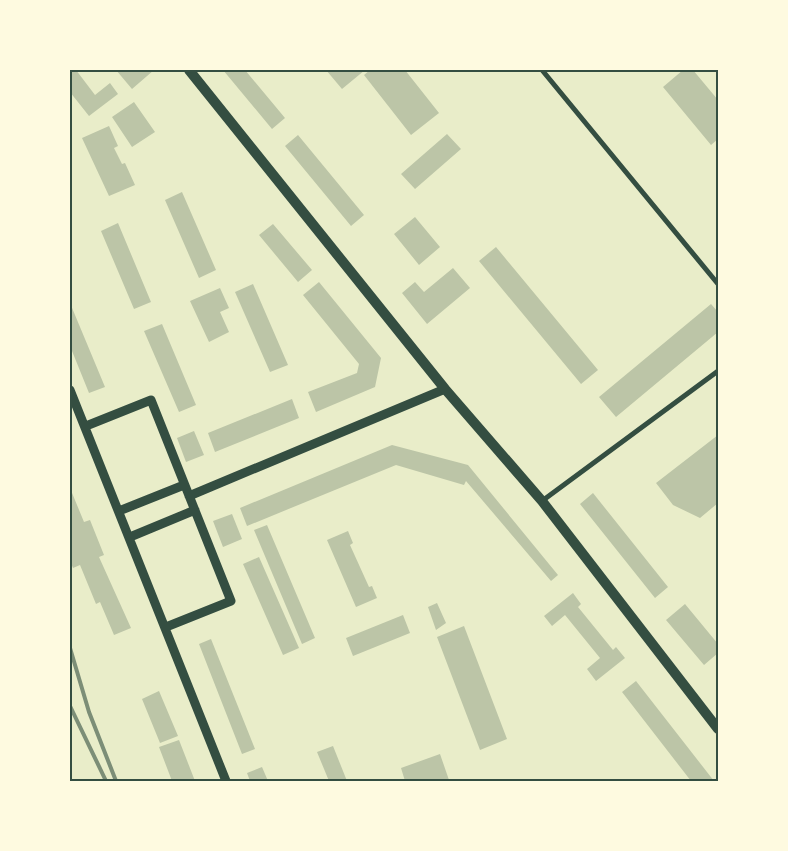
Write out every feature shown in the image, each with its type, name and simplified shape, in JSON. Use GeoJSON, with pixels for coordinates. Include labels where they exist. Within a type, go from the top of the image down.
{"type":"FeatureCollection","features":[{"type":"Feature","properties":{"kind":"main road"},"geometry":{"type":"LineString","coordinates":[[189,70],[445,389],[542,502],[718,729]]}},
{"type":"Feature","properties":{"kind":"main road"},"geometry":{"type":"LineString","coordinates":[[189,496],[445,389]]}},
{"type":"Feature","properties":{"kind":"main road"},"geometry":{"type":"LineString","coordinates":[[70,390],[86,426],[226,781]]}},
{"type":"Feature","properties":{"kind":"main road"},"geometry":{"type":"LineString","coordinates":[[86,426],[151,400],[195,510],[230,600],[166,627]]}},
{"type":"Feature","properties":{"kind":"main road"},"geometry":{"type":"LineString","coordinates":[[119,511],[184,485]]}},
{"type":"Feature","properties":{"kind":"main road"},"geometry":{"type":"LineString","coordinates":[[130,537],[195,510]]}},
{"type":"Feature","properties":{"kind":"street"},"geometry":{"type":"LineString","coordinates":[[542,70],[718,284]]}},
{"type":"Feature","properties":{"kind":"street"},"geometry":{"type":"LineString","coordinates":[[542,502],[718,371]]}},
{"type":"Feature","properties":{"kind":"building"},"geometry":{"type":"Polygon","coordinates":[[[70,70],[76,70],[95,95],[110,83],[118,94],[89,116],[70,92],[70,70]]]}},
{"type":"Feature","properties":{"kind":"building"},"geometry":{"type":"Polygon","coordinates":[[[116,70],[154,70],[132,89],[116,70]]]}},
{"type":"Feature","properties":{"kind":"building"},"geometry":{"type":"Polygon","coordinates":[[[223,70],[245,70],[285,118],[272,129],[223,70]]]}},
{"type":"Feature","properties":{"kind":"building"},"geometry":{"type":"Polygon","coordinates":[[[326,70],[365,70],[342,89],[326,70]]]}},
{"type":"Feature","properties":{"kind":"building"},"geometry":{"type":"Polygon","coordinates":[[[370,70],[405,70],[439,113],[411,135],[364,75],[370,70]]]}},
{"type":"Feature","properties":{"kind":"building"},"geometry":{"type":"Polygon","coordinates":[[[683,70],[693,70],[718,100],[718,139],[711,145],[663,87],[683,70]]]}},
{"type":"Feature","properties":{"kind":"building"},"geometry":{"type":"Polygon","coordinates":[[[134,102],[155,132],[132,147],[112,117],[134,102]]]}},
{"type":"Feature","properties":{"kind":"building"},"geometry":{"type":"Polygon","coordinates":[[[109,126],[118,146],[114,148],[122,164],[125,163],[135,185],[109,196],[82,138],[109,126]]]}},
{"type":"Feature","properties":{"kind":"building"},"geometry":{"type":"Polygon","coordinates":[[[447,134],[461,149],[415,189],[401,174],[447,134]]]}},
{"type":"Feature","properties":{"kind":"building"},"geometry":{"type":"Polygon","coordinates":[[[298,135],[364,215],[351,226],[285,146],[298,135]]]}},
{"type":"Feature","properties":{"kind":"building"},"geometry":{"type":"Polygon","coordinates":[[[182,192],[216,270],[199,278],[165,200],[182,192]]]}},
{"type":"Feature","properties":{"kind":"building"},"geometry":{"type":"Polygon","coordinates":[[[415,217],[440,247],[419,265],[394,234],[415,217]]]}},
{"type":"Feature","properties":{"kind":"building"},"geometry":{"type":"Polygon","coordinates":[[[118,223],[151,302],[134,309],[101,231],[118,223]]]}},
{"type":"Feature","properties":{"kind":"building"},"geometry":{"type":"Polygon","coordinates":[[[273,224],[312,270],[298,282],[259,235],[273,224]]]}},
{"type":"Feature","properties":{"kind":"building"},"geometry":{"type":"Polygon","coordinates":[[[496,247],[598,370],[581,384],[479,261],[496,247]]]}},
{"type":"Feature","properties":{"kind":"building"},"geometry":{"type":"Polygon","coordinates":[[[453,268],[470,288],[427,324],[402,293],[415,282],[424,292],[453,268]]]}},
{"type":"Feature","properties":{"kind":"building"},"geometry":{"type":"Polygon","coordinates":[[[319,282],[381,358],[375,387],[316,412],[308,392],[357,373],[359,364],[303,295],[319,282]]]}},
{"type":"Feature","properties":{"kind":"building"},"geometry":{"type":"Polygon","coordinates":[[[253,284],[288,365],[270,372],[235,292],[253,284]]]}},
{"type":"Feature","properties":{"kind":"building"},"geometry":{"type":"Polygon","coordinates":[[[220,288],[229,308],[220,312],[229,332],[209,342],[190,301],[220,288]]]}},
{"type":"Feature","properties":{"kind":"building"},"geometry":{"type":"Polygon","coordinates":[[[70,303],[105,387],[89,393],[70,346],[70,303]]]}},
{"type":"Feature","properties":{"kind":"building"},"geometry":{"type":"Polygon","coordinates":[[[711,304],[718,312],[718,332],[616,417],[599,397],[711,304]]]}},
{"type":"Feature","properties":{"kind":"building"},"geometry":{"type":"Polygon","coordinates":[[[162,324],[196,405],[179,412],[144,331],[162,324]]]}},
{"type":"Feature","properties":{"kind":"building"},"geometry":{"type":"Polygon","coordinates":[[[292,399],[299,418],[215,452],[208,433],[292,399]]]}},
{"type":"Feature","properties":{"kind":"building"},"geometry":{"type":"Polygon","coordinates":[[[194,431],[204,455],[186,462],[177,438],[194,431]]]}},
{"type":"Feature","properties":{"kind":"building"},"geometry":{"type":"Polygon","coordinates":[[[718,435],[718,503],[700,518],[673,505],[656,483],[718,435]]]}},
{"type":"Feature","properties":{"kind":"building"},"geometry":{"type":"Polygon","coordinates":[[[392,445],[468,465],[558,575],[551,581],[466,481],[464,485],[396,465],[247,526],[240,508],[392,445]]]}},
{"type":"Feature","properties":{"kind":"building"},"geometry":{"type":"Polygon","coordinates":[[[70,488],[84,522],[90,520],[104,555],[99,557],[131,628],[114,635],[100,602],[96,604],[80,565],[73,568],[70,561],[70,488]]]}},
{"type":"Feature","properties":{"kind":"building"},"geometry":{"type":"Polygon","coordinates":[[[593,493],[668,587],[655,598],[580,504],[593,493]]]}},
{"type":"Feature","properties":{"kind":"building"},"geometry":{"type":"Polygon","coordinates":[[[232,514],[242,539],[223,547],[213,521],[232,514]]]}},
{"type":"Feature","properties":{"kind":"building"},"geometry":{"type":"Polygon","coordinates":[[[267,525],[315,638],[302,644],[254,530],[267,525]]]}},
{"type":"Feature","properties":{"kind":"building"},"geometry":{"type":"Polygon","coordinates":[[[348,531],[353,543],[350,545],[369,587],[372,586],[377,598],[356,607],[327,540],[348,531]]]}},
{"type":"Feature","properties":{"kind":"building"},"geometry":{"type":"Polygon","coordinates":[[[259,557],[299,648],[283,655],[243,564],[259,557]]]}},
{"type":"Feature","properties":{"kind":"building"},"geometry":{"type":"Polygon","coordinates":[[[573,593],[581,604],[578,607],[613,650],[616,647],[625,658],[596,681],[587,669],[600,658],[565,615],[552,626],[544,616],[573,593]]]}},
{"type":"Feature","properties":{"kind":"building"},"geometry":{"type":"Polygon","coordinates":[[[437,603],[446,623],[436,630],[428,607],[437,603]]]}},
{"type":"Feature","properties":{"kind":"building"},"geometry":{"type":"Polygon","coordinates":[[[685,604],[718,644],[718,653],[704,665],[666,620],[685,604]]]}},
{"type":"Feature","properties":{"kind":"building"},"geometry":{"type":"Polygon","coordinates":[[[403,615],[410,633],[353,656],[346,638],[403,615]]]}},
{"type":"Feature","properties":{"kind":"building"},"geometry":{"type":"Polygon","coordinates":[[[464,626],[507,739],[480,750],[437,637],[464,626]]]}},
{"type":"Feature","properties":{"kind":"building"},"geometry":{"type":"Polygon","coordinates":[[[211,639],[255,749],[242,754],[199,644],[211,639]]]}},
{"type":"Feature","properties":{"kind":"building"},"geometry":{"type":"Polygon","coordinates":[[[636,681],[714,781],[691,781],[622,692],[636,681]]]}},
{"type":"Feature","properties":{"kind":"building"},"geometry":{"type":"Polygon","coordinates":[[[159,691],[178,736],[160,743],[142,699],[159,691]]]}},
{"type":"Feature","properties":{"kind":"building"},"geometry":{"type":"Polygon","coordinates":[[[179,740],[195,781],[172,781],[159,747],[179,740]]]}},
{"type":"Feature","properties":{"kind":"building"},"geometry":{"type":"Polygon","coordinates":[[[333,746],[347,781],[329,781],[317,752],[333,746]]]}},
{"type":"Feature","properties":{"kind":"building"},"geometry":{"type":"Polygon","coordinates":[[[440,754],[449,780],[405,781],[401,768],[440,754]]]}},
{"type":"Feature","properties":{"kind":"building"},"geometry":{"type":"Polygon","coordinates":[[[262,767],[268,781],[250,781],[247,773],[262,767]]]}},
{"type":"Feature","properties":{"kind":"railway"},"geometry":{"type":"LineString","coordinates":[[70,648],[89,712],[116,781]]}},
{"type":"Feature","properties":{"kind":"railway"},"geometry":{"type":"LineString","coordinates":[[70,706],[106,781]]}}]}
